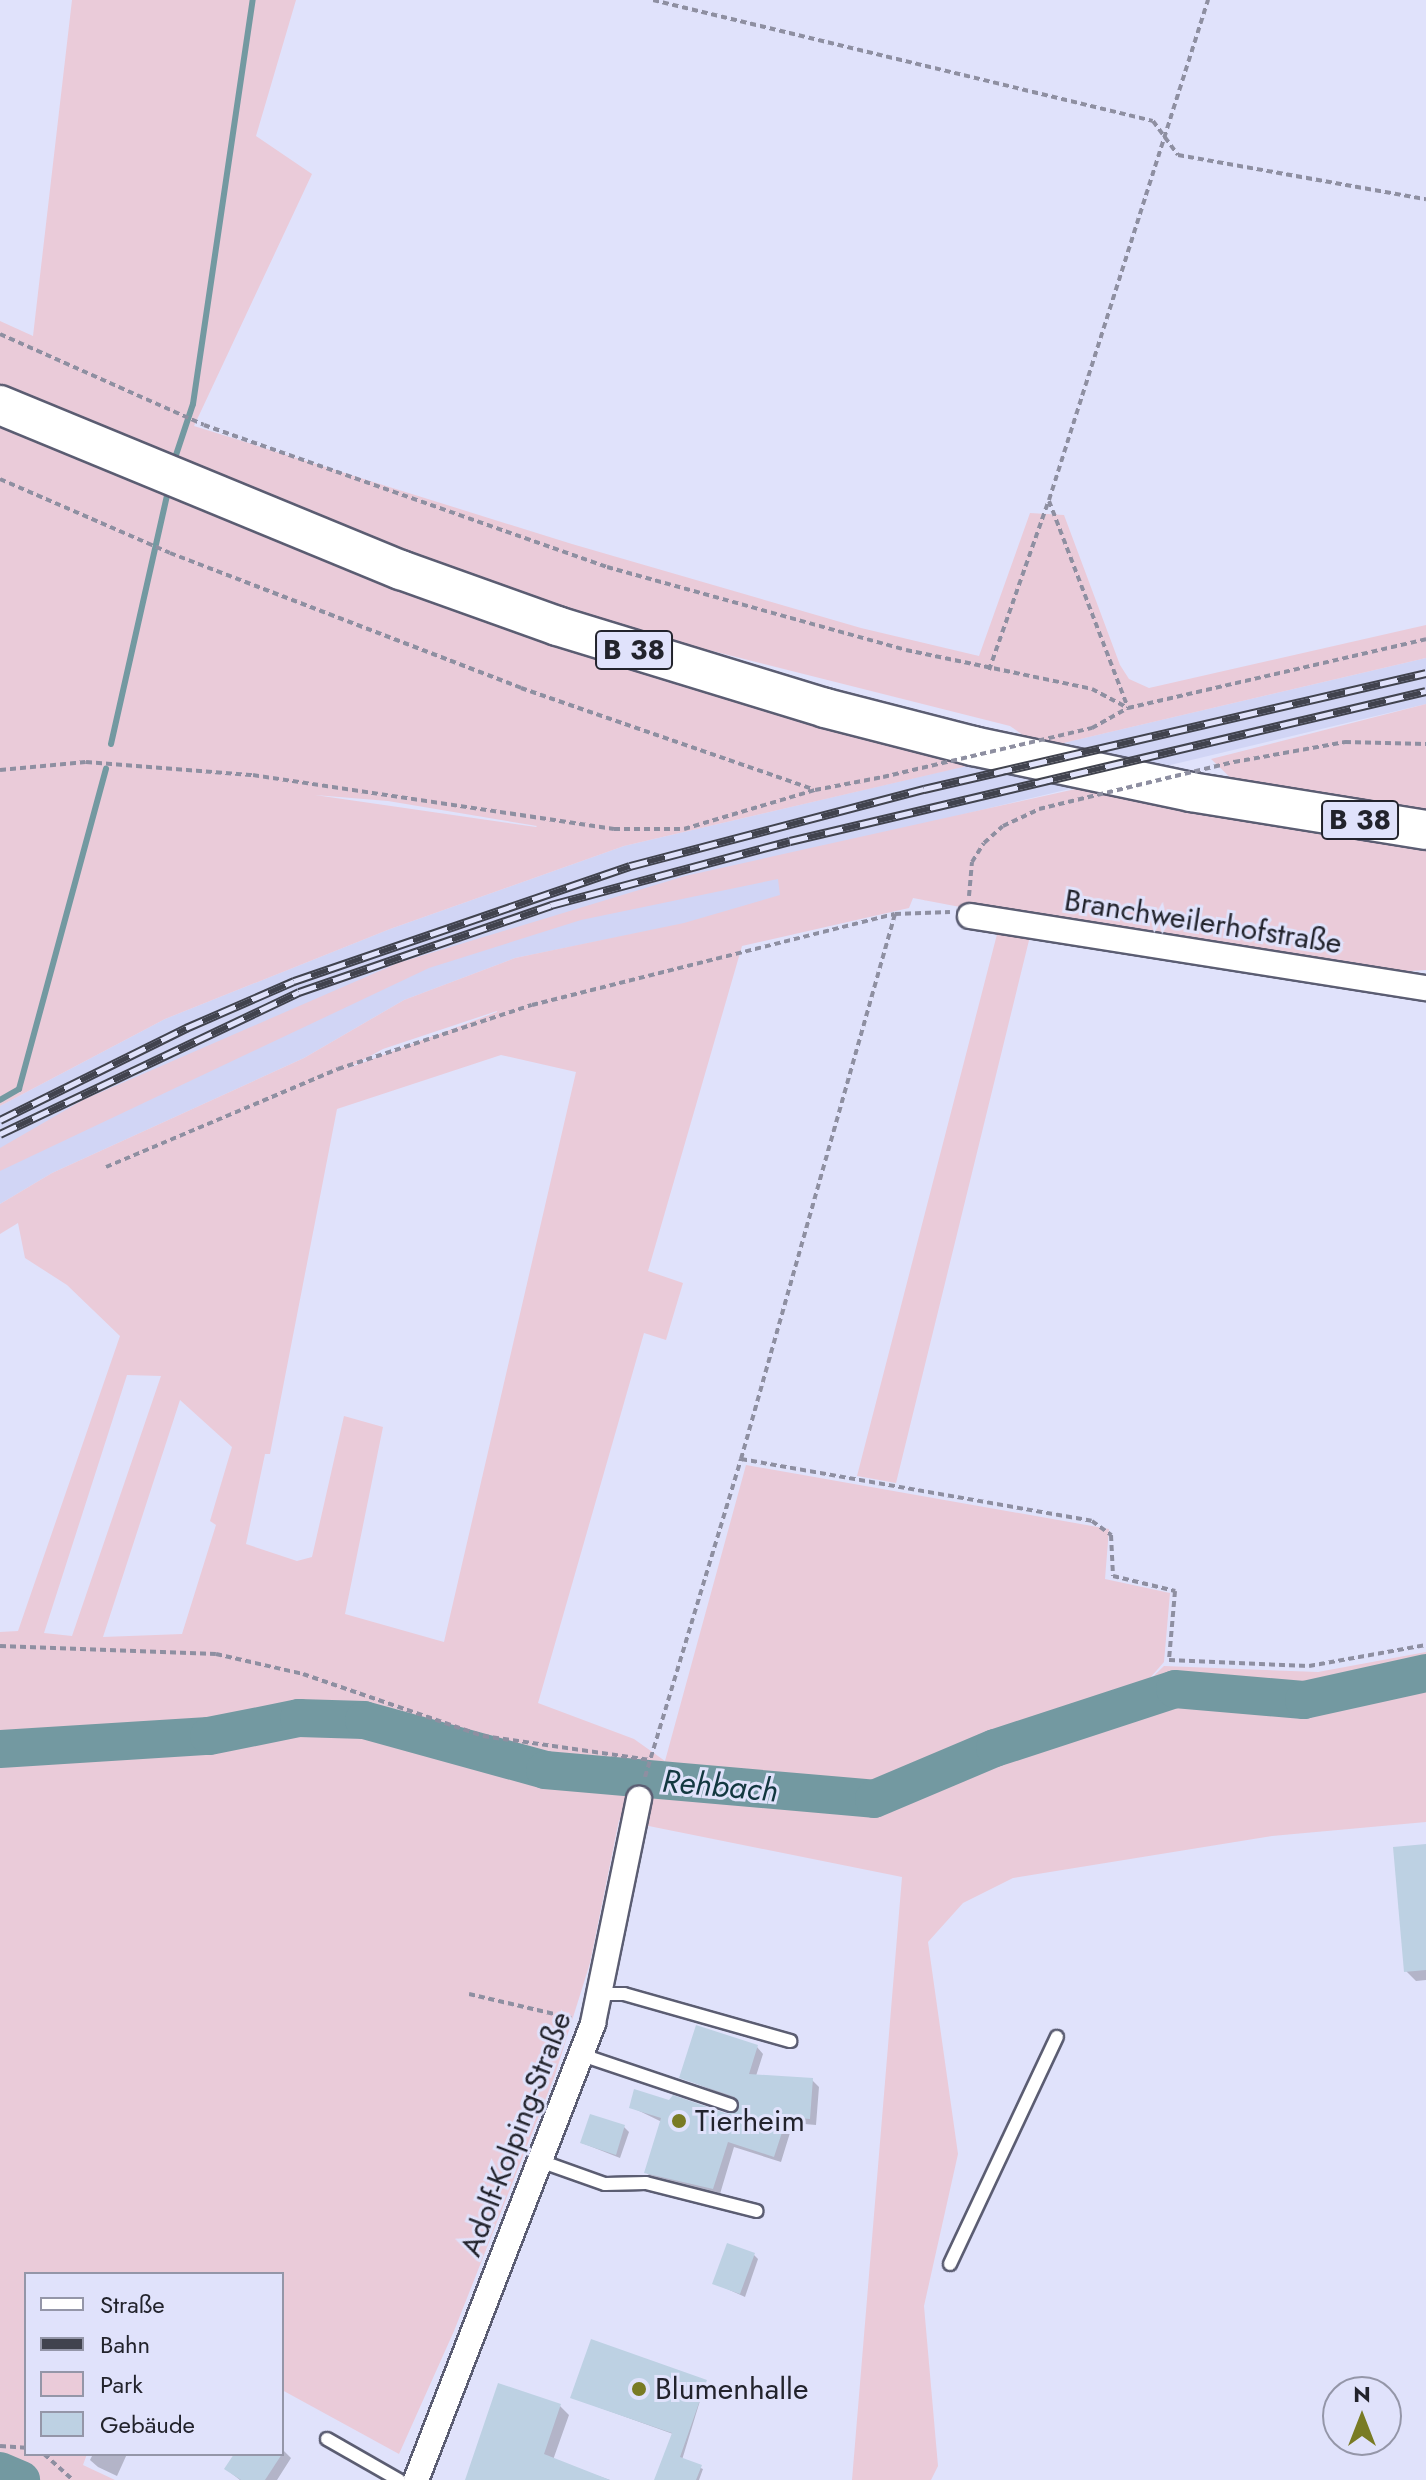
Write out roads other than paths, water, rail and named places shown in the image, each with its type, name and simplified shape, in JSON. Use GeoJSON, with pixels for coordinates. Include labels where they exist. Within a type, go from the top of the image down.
{"type":"FeatureCollection","features":[{"type":"Feature","properties":{"kind":"main road","name":"B 38"},"geometry":{"type":"LineString","coordinates":[[0,405],[401,570],[557,626],[810,704],[973,746],[1191,792],[1426,830]]}},
{"type":"Feature","properties":{"kind":"street","name":"Branchweilerhofstraße"},"geometry":{"type":"LineString","coordinates":[[970,916],[1426,988]]}},
{"type":"Feature","properties":{"kind":"street","name":"Adolf-Kolping-Straße"},"geometry":{"type":"LineString","coordinates":[[416,2480],[593,2023],[602,1994],[639,1799]]}},
{"type":"Feature","properties":{"kind":"lane"},"geometry":{"type":"LineString","coordinates":[[602,1994],[624,1994],[790,2041]]}},
{"type":"Feature","properties":{"kind":"lane"},"geometry":{"type":"LineString","coordinates":[[950,2264],[1057,2037]]}},
{"type":"Feature","properties":{"kind":"lane"},"geometry":{"type":"LineString","coordinates":[[582,2055],[731,2105]]}},
{"type":"Feature","properties":{"kind":"lane"},"geometry":{"type":"LineString","coordinates":[[540,2161],[605,2184],[646,2183],[757,2211]]}},
{"type":"Feature","properties":{"kind":"lane"},"geometry":{"type":"LineString","coordinates":[[327,2439],[399,2480]]}},
{"type":"Feature","properties":{"kind":"waterway"},"geometry":{"type":"LineString","coordinates":[[173,464],[193,404],[253,0]]}},
{"type":"Feature","properties":{"kind":"waterway"},"geometry":{"type":"LineString","coordinates":[[111,744],[169,487]]}},
{"type":"Feature","properties":{"kind":"waterway"},"geometry":{"type":"LineString","coordinates":[[0,1100],[19,1089],[106,769]]}},
{"type":"Feature","properties":{"kind":"waterway","name":"Rehbach"},"geometry":{"type":"LineString","coordinates":[[0,1749],[209,1736],[299,1718],[364,1720],[545,1770],[874,1799],[995,1748],[1175,1689],[1304,1700],[1426,1673]]}},
{"type":"Feature","properties":{"kind":"waterway"},"geometry":{"type":"LineString","coordinates":[[0,2471],[21,2480]]}},
{"type":"Feature","properties":{"kind":"railway"},"geometry":{"type":"LineString","coordinates":[[0,1120],[186,1028],[294,981],[630,866],[924,789],[1426,673]]}},
{"type":"Feature","properties":{"kind":"railway"},"geometry":{"type":"LineString","coordinates":[[0,1134],[299,992],[551,905],[790,841],[1426,691]]}},
{"type":"Feature","properties":{"kind":"place","name":"Tierheim"},"geometry":{"type":"Point","coordinates":[679,2121]}},
{"type":"Feature","properties":{"kind":"place","name":"Blumenhalle"},"geometry":{"type":"Point","coordinates":[639,2389]}}]}
